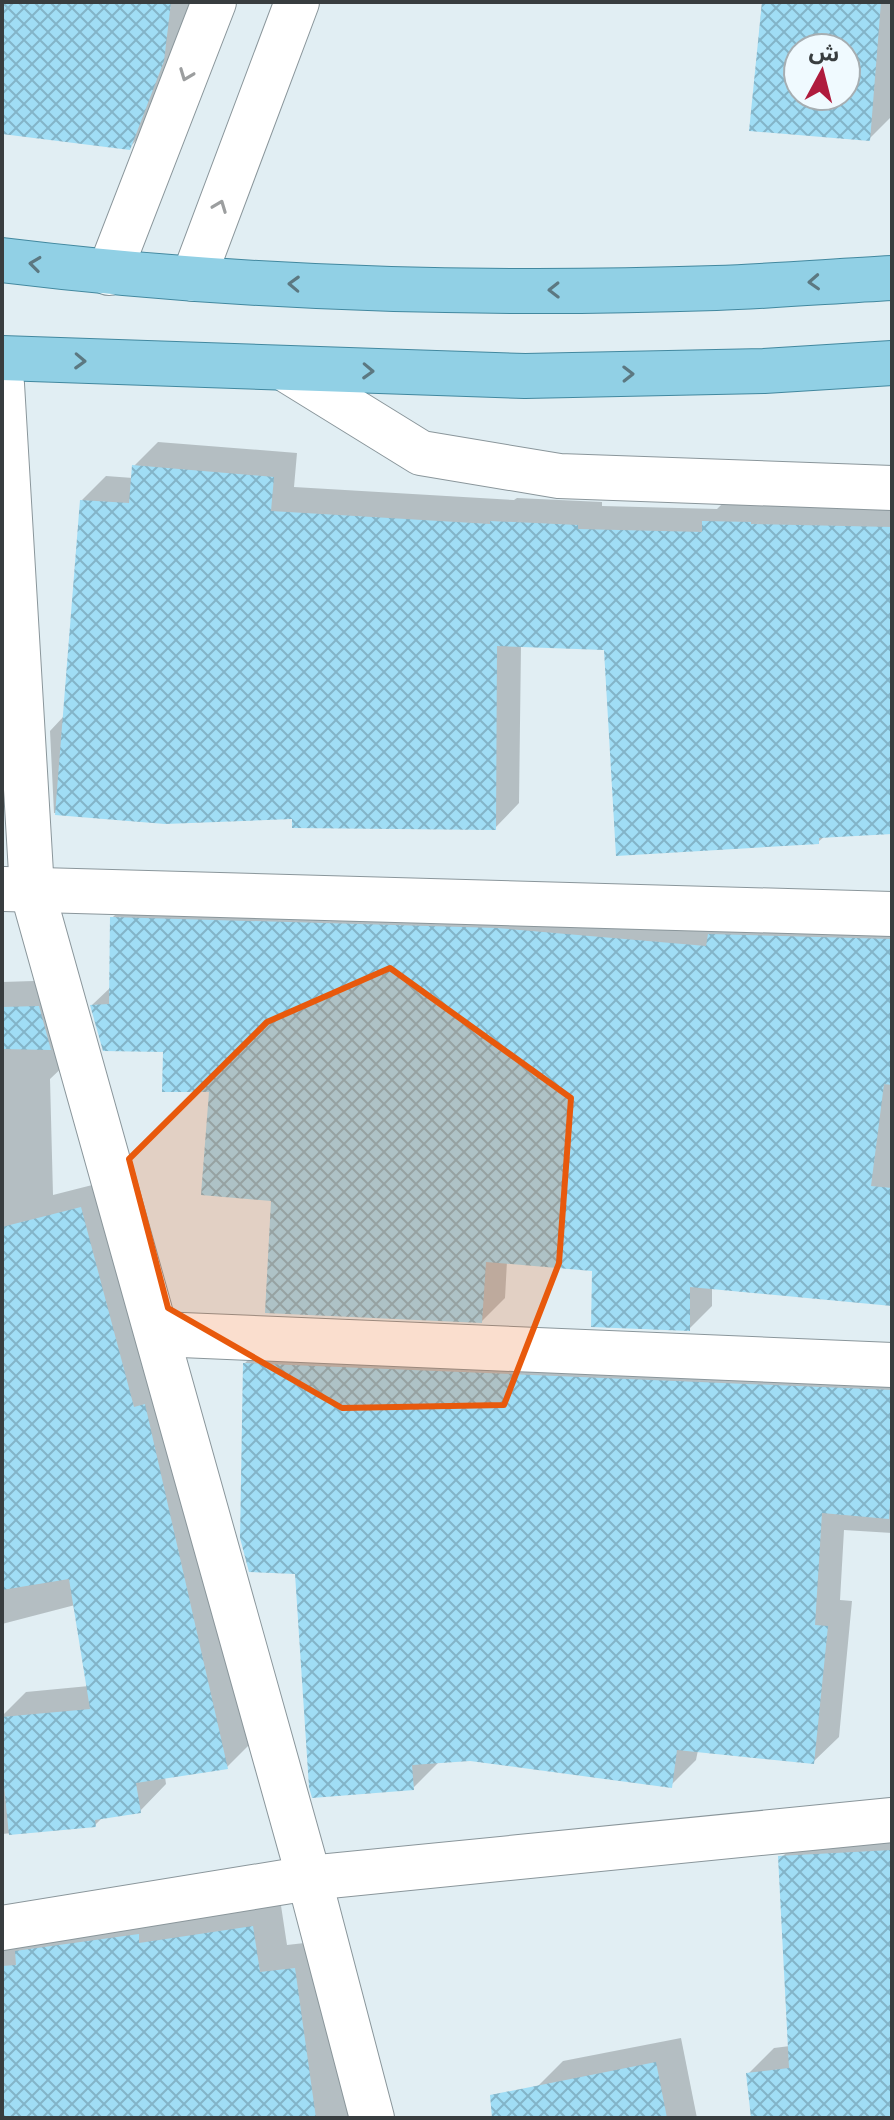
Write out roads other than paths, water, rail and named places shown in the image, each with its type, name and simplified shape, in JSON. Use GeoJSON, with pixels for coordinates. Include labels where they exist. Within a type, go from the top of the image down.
{"type":"FeatureCollection","features":[{"type":"Feature","properties":{"kind":"main road"},"geometry":{"type":"LineString","coordinates":[[2,260],[193,279],[455,291],[717,288],[892,278]]}},
{"type":"Feature","properties":{"kind":"main road"},"geometry":{"type":"LineString","coordinates":[[2,358],[525,376],[764,371],[892,363]]}},
{"type":"Feature","properties":{"kind":"street"},"geometry":{"type":"LineString","coordinates":[[109,273],[214,2]]}},
{"type":"Feature","properties":{"kind":"street"},"geometry":{"type":"LineString","coordinates":[[193,279],[297,2]]}},
{"type":"Feature","properties":{"kind":"street"},"geometry":{"type":"LineString","coordinates":[[285,369],[421,453],[559,476],[892,488]]}},
{"type":"Feature","properties":{"kind":"street"},"geometry":{"type":"LineString","coordinates":[[2,384],[17,889],[158,1334],[309,1878],[372,2118]]}},
{"type":"Feature","properties":{"kind":"street"},"geometry":{"type":"LineString","coordinates":[[17,889],[892,914]]}},
{"type":"Feature","properties":{"kind":"street"},"geometry":{"type":"LineString","coordinates":[[158,1334],[892,1365]]}},
{"type":"Feature","properties":{"kind":"street"},"geometry":{"type":"LineString","coordinates":[[2,1928],[309,1878],[892,1820]]}}]}
